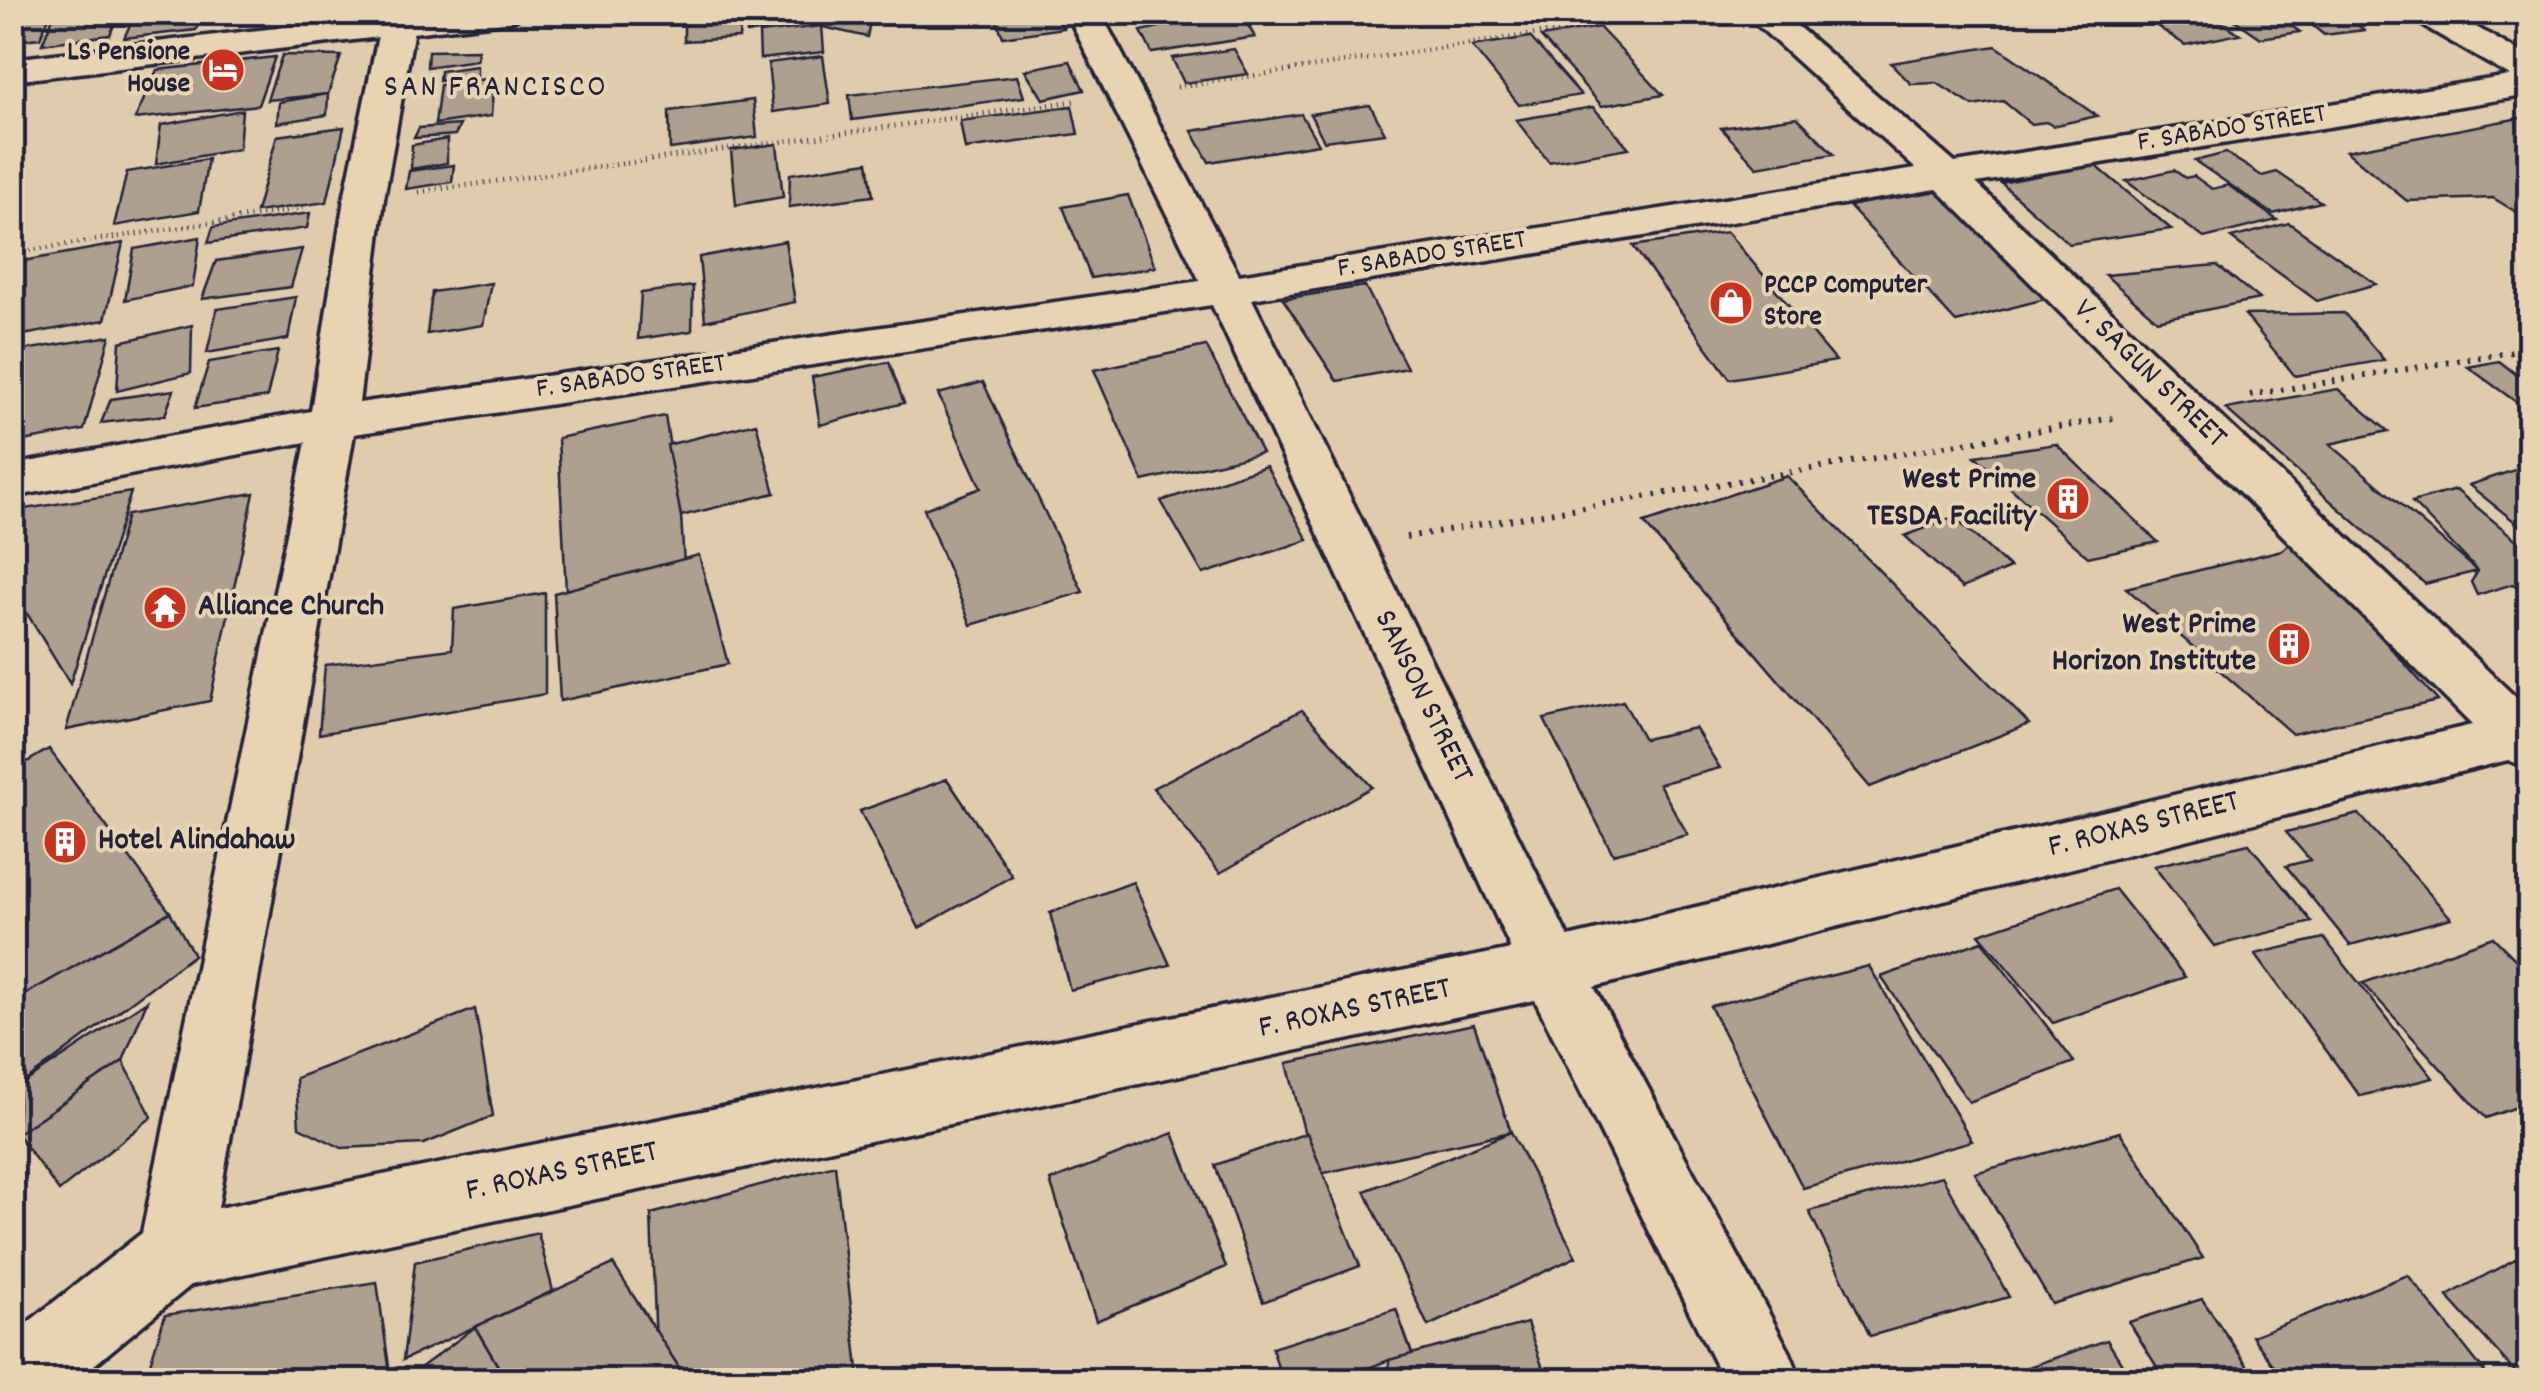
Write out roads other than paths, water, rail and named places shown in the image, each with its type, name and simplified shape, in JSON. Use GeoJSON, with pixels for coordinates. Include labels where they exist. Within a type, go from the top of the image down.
{"type":"FeatureCollection","features":[{"type":"Feature","properties":{"kind":"street"},"geometry":{"type":"LineString","coordinates":[[12,70],[399,19],[505,12]]}},
{"type":"Feature","properties":{"kind":"street","name":"SANSON STREET"},"geometry":{"type":"LineString","coordinates":[[1082,12],[1226,290],[1552,970],[1763,1380]]}},
{"type":"Feature","properties":{"kind":"street","name":"V. SAGUN STREET"},"geometry":{"type":"LineString","coordinates":[[1760,12],[1944,174],[2526,739]]}},
{"type":"Feature","properties":{"kind":"street"},"geometry":{"type":"LineString","coordinates":[[2424,12],[2530,73]]}},
{"type":"Feature","properties":{"kind":"street"},"geometry":{"type":"LineString","coordinates":[[17,1380],[174,1252],[333,422],[364,200],[399,19]]}},
{"type":"Feature","properties":{"kind":"street","name":"F. SABADO STREET"},"geometry":{"type":"LineString","coordinates":[[12,481],[333,422],[1226,290],[2530,84]]}},
{"type":"Feature","properties":{"kind":"street","name":"F. ROXAS STREET"},"geometry":{"type":"LineString","coordinates":[[174,1252],[1552,970],[2526,739]]}},
{"type":"Feature","properties":{"kind":"place","name":"LS Pensione House"},"geometry":{"type":"Point","coordinates":[223,70]}},
{"type":"Feature","properties":{"kind":"place","name":"PCCP Computer Store"},"geometry":{"type":"Point","coordinates":[1731,303]}},
{"type":"Feature","properties":{"kind":"place","name":"West Prime TESDA Facility"},"geometry":{"type":"Point","coordinates":[2068,499]}},
{"type":"Feature","properties":{"kind":"place","name":"Alliance Church"},"geometry":{"type":"Point","coordinates":[165,608]}},
{"type":"Feature","properties":{"kind":"place","name":"West Prime Horizon Institute"},"geometry":{"type":"Point","coordinates":[2289,644]}},
{"type":"Feature","properties":{"kind":"place","name":"Hotel Alindahaw"},"geometry":{"type":"Point","coordinates":[65,842]}},
{"type":"Feature","properties":{"kind":"district","name":"SAN FRANCISCO"},"geometry":{"type":"Point","coordinates":[496,89]}}]}
